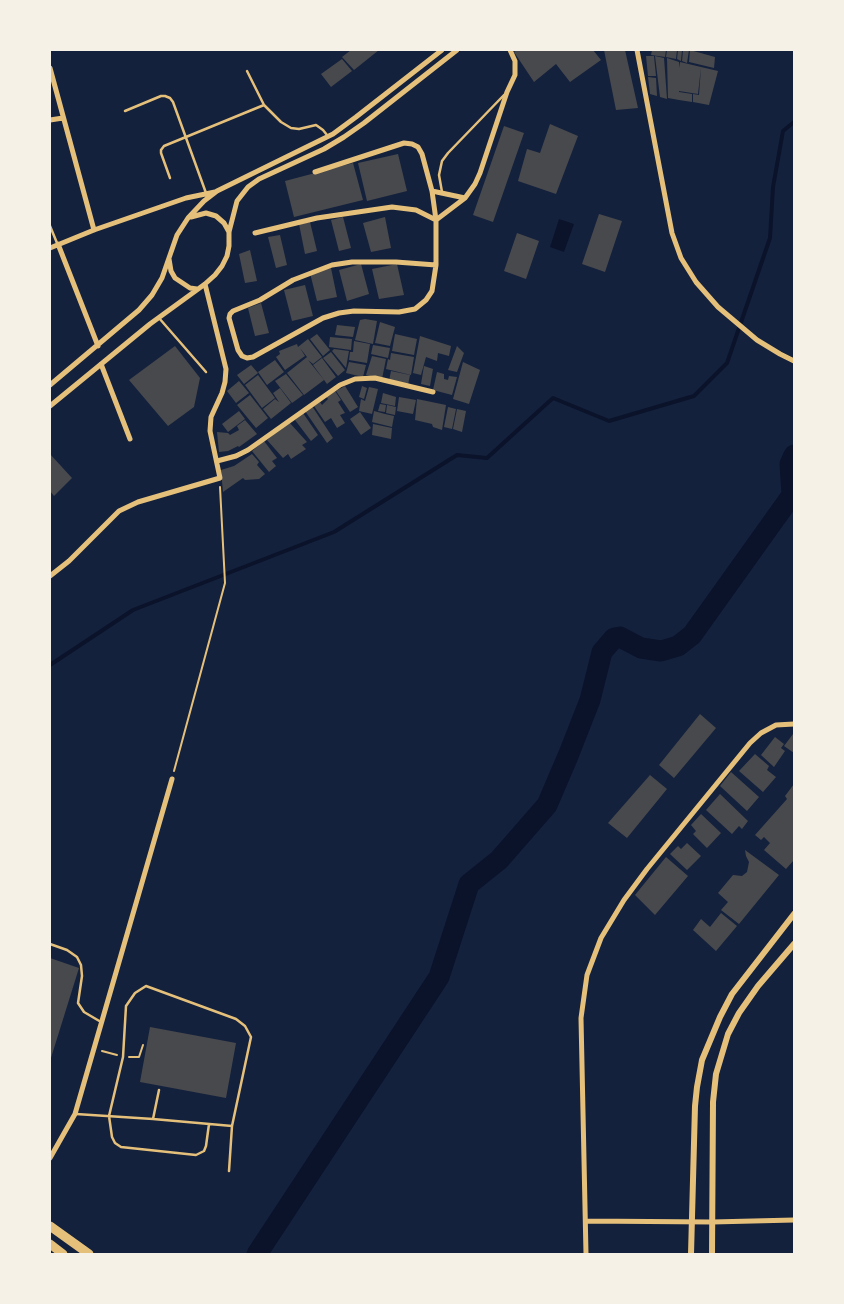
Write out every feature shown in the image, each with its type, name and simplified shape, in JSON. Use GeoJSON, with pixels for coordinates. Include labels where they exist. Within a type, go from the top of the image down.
{"type":"FeatureCollection","features":[{"type":"Feature","properties":{"kind":"highway"},"geometry":{"type":"LineString","coordinates":[[50,1226],[89,1254]]}},
{"type":"Feature","properties":{"kind":"highway"},"geometry":{"type":"LineString","coordinates":[[50,1244],[63,1254]]}},
{"type":"Feature","properties":{"kind":"street"},"geometry":{"type":"LineString","coordinates":[[50,248],[94,230],[186,198],[216,191],[328,137],[442,50]]}},
{"type":"Feature","properties":{"kind":"street"},"geometry":{"type":"LineString","coordinates":[[50,406],[158,317],[206,284],[222,266],[230,246],[229,232],[237,201],[248,187],[259,179],[324,149],[344,137],[456,50]]}},
{"type":"Feature","properties":{"kind":"street"},"geometry":{"type":"LineString","coordinates":[[436,220],[465,198],[480,173],[507,92],[515,75],[515,61],[510,50]]}},
{"type":"Feature","properties":{"kind":"street"},"geometry":{"type":"LineString","coordinates":[[637,50],[672,233],[681,258],[696,282],[718,307],[757,340],[794,361]]}},
{"type":"Feature","properties":{"kind":"street"},"geometry":{"type":"LineString","coordinates":[[50,68],[94,230]]}},
{"type":"Feature","properties":{"kind":"street"},"geometry":{"type":"LineString","coordinates":[[50,120],[63,118]]}},
{"type":"Feature","properties":{"kind":"street"},"geometry":{"type":"LineString","coordinates":[[315,172],[404,143],[418,147],[422,154],[432,191],[436,220],[436,265],[432,291],[426,300],[414,309],[399,312],[354,311],[339,313],[324,318],[253,357],[247,358],[242,356],[238,350],[229,318],[230,314],[260,300],[293,280],[326,267],[352,262],[388,261],[436,265]]}},
{"type":"Feature","properties":{"kind":"street"},"geometry":{"type":"LineString","coordinates":[[50,385],[139,310],[152,295],[162,278],[177,235],[188,218],[216,191]]}},
{"type":"Feature","properties":{"kind":"street"},"geometry":{"type":"LineString","coordinates":[[432,191],[465,198]]}},
{"type":"Feature","properties":{"kind":"street"},"geometry":{"type":"LineString","coordinates":[[254,233],[318,218],[392,207],[416,210],[436,220]]}},
{"type":"Feature","properties":{"kind":"street"},"geometry":{"type":"LineString","coordinates":[[188,218],[206,213],[216,216],[224,223],[229,232]]}},
{"type":"Feature","properties":{"kind":"street"},"geometry":{"type":"LineString","coordinates":[[58,244],[98,346]]}},
{"type":"Feature","properties":{"kind":"street"},"geometry":{"type":"LineString","coordinates":[[168,258],[175,278],[190,288],[198,289]]}},
{"type":"Feature","properties":{"kind":"street"},"geometry":{"type":"LineString","coordinates":[[50,576],[69,561],[119,511],[138,502],[220,478],[210,431],[211,417],[222,393],[226,369],[206,284]]}},
{"type":"Feature","properties":{"kind":"street"},"geometry":{"type":"LineString","coordinates":[[101,364],[130,438]]}},
{"type":"Feature","properties":{"kind":"street"},"geometry":{"type":"LineString","coordinates":[[217,462],[248,450],[340,385],[355,379],[375,378],[433,392]]}},
{"type":"Feature","properties":{"kind":"street"},"geometry":{"type":"LineString","coordinates":[[586,1254],[581,1018],[587,976],[600,938],[624,900],[647,869],[750,743],[776,725],[794,724]]}},
{"type":"Feature","properties":{"kind":"street"},"geometry":{"type":"LineString","coordinates":[[50,1158],[75,1114],[172,779]]}},
{"type":"Feature","properties":{"kind":"street"},"geometry":{"type":"LineString","coordinates":[[691,1254],[696,1088],[702,1060],[732,994],[794,914]]}},
{"type":"Feature","properties":{"kind":"street"},"geometry":{"type":"LineString","coordinates":[[712,1254],[713,1102],[720,1055],[739,1013],[758,986],[794,944]]}},
{"type":"Feature","properties":{"kind":"street"},"geometry":{"type":"LineString","coordinates":[[586,1221],[712,1222],[794,1220]]}},
{"type":"Feature","properties":{"kind":"lane"},"geometry":{"type":"LineString","coordinates":[[247,71],[264,106],[280,122],[291,128],[299,129],[316,125],[328,137]]}},
{"type":"Feature","properties":{"kind":"lane"},"geometry":{"type":"LineString","coordinates":[[443,193],[439,175],[442,161],[507,92]]}},
{"type":"Feature","properties":{"kind":"lane"},"geometry":{"type":"LineString","coordinates":[[125,111],[165,96],[173,102],[206,194]]}},
{"type":"Feature","properties":{"kind":"lane"},"geometry":{"type":"LineString","coordinates":[[170,178],[161,150],[164,146],[264,106]]}},
{"type":"Feature","properties":{"kind":"lane"},"geometry":{"type":"LineString","coordinates":[[50,226],[58,244]]}},
{"type":"Feature","properties":{"kind":"lane"},"geometry":{"type":"LineString","coordinates":[[158,317],[206,372]]}},
{"type":"Feature","properties":{"kind":"lane"},"geometry":{"type":"LineString","coordinates":[[50,944],[67,950],[77,957],[81,965],[82,976],[78,1003],[84,1012],[102,1023]]}},
{"type":"Feature","properties":{"kind":"lane"},"geometry":{"type":"LineString","coordinates":[[209,1124],[204,1151],[196,1155],[121,1147],[115,1143],[108,1116],[123,1056],[126,1006],[134,992],[146,986],[236,1020],[245,1026],[251,1037],[232,1126],[229,1171]]}},
{"type":"Feature","properties":{"kind":"lane"},"geometry":{"type":"LineString","coordinates":[[153,1119],[160,1090]]}},
{"type":"Feature","properties":{"kind":"lane"},"geometry":{"type":"LineString","coordinates":[[75,1114],[232,1126]]}},
{"type":"Feature","properties":{"kind":"path"},"geometry":{"type":"LineString","coordinates":[[172,779],[225,583],[220,478]]}},
{"type":"Feature","properties":{"kind":"water"},"geometry":{"type":"Polygon","coordinates":[[[559,219],[574,224],[564,252],[550,247],[559,219]]]}},
{"type":"Feature","properties":{"kind":"building"},"geometry":{"type":"Polygon","coordinates":[[[351,50],[379,50],[354,70],[342,57],[351,50]]]}},
{"type":"Feature","properties":{"kind":"building"},"geometry":{"type":"Polygon","coordinates":[[[517,50],[593,50],[601,60],[570,82],[556,64],[534,82],[514,52],[517,50]]]}},
{"type":"Feature","properties":{"kind":"building"},"geometry":{"type":"Polygon","coordinates":[[[604,50],[625,50],[638,108],[616,110],[604,50]]]}},
{"type":"Feature","properties":{"kind":"building"},"geometry":{"type":"Polygon","coordinates":[[[652,50],[666,50],[665,57],[651,55],[652,50]]]}},
{"type":"Feature","properties":{"kind":"building"},"geometry":{"type":"Polygon","coordinates":[[[667,50],[677,50],[676,59],[666,57],[667,50]]]}},
{"type":"Feature","properties":{"kind":"building"},"geometry":{"type":"Polygon","coordinates":[[[678,50],[682,50],[681,61],[677,59],[678,50]]]}},
{"type":"Feature","properties":{"kind":"building"},"geometry":{"type":"Polygon","coordinates":[[[683,50],[689,50],[687,63],[682,61],[683,50]]]}},
{"type":"Feature","properties":{"kind":"building"},"geometry":{"type":"Polygon","coordinates":[[[690,50],[715,57],[714,68],[689,62],[690,50]]]}},
{"type":"Feature","properties":{"kind":"building"},"geometry":{"type":"Polygon","coordinates":[[[646,56],[654,56],[656,76],[648,76],[646,56]]]}},
{"type":"Feature","properties":{"kind":"building"},"geometry":{"type":"Polygon","coordinates":[[[655,56],[664,58],[667,99],[660,97],[655,56]]]}},
{"type":"Feature","properties":{"kind":"building"},"geometry":{"type":"Polygon","coordinates":[[[667,58],[679,62],[679,68],[680,62],[701,67],[698,94],[679,91],[679,100],[668,98],[667,58]]]}},
{"type":"Feature","properties":{"kind":"building"},"geometry":{"type":"Polygon","coordinates":[[[342,59],[352,71],[331,87],[321,74],[342,59]]]}},
{"type":"Feature","properties":{"kind":"building"},"geometry":{"type":"Polygon","coordinates":[[[701,67],[718,71],[709,105],[693,102],[693,94],[699,95],[701,67]]]}},
{"type":"Feature","properties":{"kind":"building"},"geometry":{"type":"Polygon","coordinates":[[[648,77],[656,78],[657,96],[650,94],[648,77]]]}},
{"type":"Feature","properties":{"kind":"building"},"geometry":{"type":"Polygon","coordinates":[[[679,92],[692,94],[692,102],[679,100],[679,92]]]}},
{"type":"Feature","properties":{"kind":"building"},"geometry":{"type":"Polygon","coordinates":[[[550,124],[578,136],[556,194],[518,181],[527,149],[540,153],[550,124]]]}},
{"type":"Feature","properties":{"kind":"building"},"geometry":{"type":"Polygon","coordinates":[[[504,126],[524,133],[493,222],[473,215],[504,126]]]}},
{"type":"Feature","properties":{"kind":"building"},"geometry":{"type":"Polygon","coordinates":[[[398,154],[407,191],[367,201],[358,163],[398,154]]]}},
{"type":"Feature","properties":{"kind":"building"},"geometry":{"type":"Polygon","coordinates":[[[353,163],[363,200],[294,217],[285,181],[353,163]]]}},
{"type":"Feature","properties":{"kind":"building"},"geometry":{"type":"Polygon","coordinates":[[[599,214],[622,221],[605,272],[582,264],[599,214]]]}},
{"type":"Feature","properties":{"kind":"building"},"geometry":{"type":"Polygon","coordinates":[[[343,217],[351,248],[339,251],[331,220],[343,217]]]}},
{"type":"Feature","properties":{"kind":"building"},"geometry":{"type":"Polygon","coordinates":[[[385,217],[391,248],[371,252],[363,223],[385,217]]]}},
{"type":"Feature","properties":{"kind":"building"},"geometry":{"type":"Polygon","coordinates":[[[310,222],[317,251],[305,254],[299,224],[310,222]]]}},
{"type":"Feature","properties":{"kind":"building"},"geometry":{"type":"Polygon","coordinates":[[[517,233],[539,241],[526,279],[504,271],[517,233]]]}},
{"type":"Feature","properties":{"kind":"building"},"geometry":{"type":"Polygon","coordinates":[[[280,235],[287,265],[276,268],[268,237],[280,235]]]}},
{"type":"Feature","properties":{"kind":"building"},"geometry":{"type":"Polygon","coordinates":[[[250,250],[257,281],[245,283],[239,254],[250,250]]]}},
{"type":"Feature","properties":{"kind":"building"},"geometry":{"type":"Polygon","coordinates":[[[361,264],[369,294],[347,301],[339,270],[361,264]]]}},
{"type":"Feature","properties":{"kind":"building"},"geometry":{"type":"Polygon","coordinates":[[[397,264],[404,295],[379,299],[372,269],[397,264]]]}},
{"type":"Feature","properties":{"kind":"building"},"geometry":{"type":"Polygon","coordinates":[[[331,268],[337,297],[317,301],[310,273],[331,268]]]}},
{"type":"Feature","properties":{"kind":"building"},"geometry":{"type":"Polygon","coordinates":[[[305,285],[313,316],[292,321],[284,290],[305,285]]]}},
{"type":"Feature","properties":{"kind":"building"},"geometry":{"type":"Polygon","coordinates":[[[261,303],[269,333],[255,336],[248,308],[261,303]]]}},
{"type":"Feature","properties":{"kind":"building"},"geometry":{"type":"Polygon","coordinates":[[[360,320],[377,321],[373,344],[355,340],[360,320]]]}},
{"type":"Feature","properties":{"kind":"building"},"geometry":{"type":"Polygon","coordinates":[[[380,322],[395,327],[390,346],[375,343],[380,322]]]}},
{"type":"Feature","properties":{"kind":"building"},"geometry":{"type":"Polygon","coordinates":[[[337,325],[355,327],[353,337],[335,335],[337,325]]]}},
{"type":"Feature","properties":{"kind":"building"},"geometry":{"type":"Polygon","coordinates":[[[317,334],[330,350],[323,356],[310,339],[317,334]]]}},
{"type":"Feature","properties":{"kind":"building"},"geometry":{"type":"Polygon","coordinates":[[[395,334],[417,339],[414,355],[392,351],[395,334]]]}},
{"type":"Feature","properties":{"kind":"building"},"geometry":{"type":"Polygon","coordinates":[[[420,336],[451,346],[449,356],[438,353],[437,361],[426,357],[421,375],[413,373],[420,336]]]}},
{"type":"Feature","properties":{"kind":"building"},"geometry":{"type":"Polygon","coordinates":[[[330,337],[352,339],[351,350],[329,347],[330,337]]]}},
{"type":"Feature","properties":{"kind":"building"},"geometry":{"type":"Polygon","coordinates":[[[308,339],[322,357],[313,364],[308,360],[324,380],[304,395],[287,373],[307,357],[300,348],[305,356],[285,370],[276,357],[280,354],[279,351],[297,344],[298,347],[308,339]]]}},
{"type":"Feature","properties":{"kind":"building"},"geometry":{"type":"Polygon","coordinates":[[[354,341],[370,344],[367,363],[349,360],[350,352],[353,352],[354,341]]]}},
{"type":"Feature","properties":{"kind":"building"},"geometry":{"type":"Polygon","coordinates":[[[373,345],[390,348],[388,358],[371,354],[373,345]]]}},
{"type":"Feature","properties":{"kind":"building"},"geometry":{"type":"Polygon","coordinates":[[[175,346],[200,378],[194,407],[168,426],[129,380],[175,346]]]}},
{"type":"Feature","properties":{"kind":"building"},"geometry":{"type":"Polygon","coordinates":[[[457,346],[464,353],[457,372],[448,370],[457,346]]]}},
{"type":"Feature","properties":{"kind":"building"},"geometry":{"type":"Polygon","coordinates":[[[334,349],[349,351],[346,368],[332,351],[334,349]]]}},
{"type":"Feature","properties":{"kind":"building"},"geometry":{"type":"Polygon","coordinates":[[[331,352],[345,370],[338,376],[323,358],[331,352]]]}},
{"type":"Feature","properties":{"kind":"building"},"geometry":{"type":"Polygon","coordinates":[[[391,353],[414,357],[411,375],[386,369],[391,353]]]}},
{"type":"Feature","properties":{"kind":"building"},"geometry":{"type":"Polygon","coordinates":[[[372,356],[386,359],[382,379],[366,375],[372,356]]]}},
{"type":"Feature","properties":{"kind":"building"},"geometry":{"type":"Polygon","coordinates":[[[322,358],[336,377],[327,384],[313,365],[322,358]]]}},
{"type":"Feature","properties":{"kind":"building"},"geometry":{"type":"Polygon","coordinates":[[[275,360],[284,372],[267,385],[258,372],[275,360]]]}},
{"type":"Feature","properties":{"kind":"building"},"geometry":{"type":"Polygon","coordinates":[[[349,362],[366,365],[363,377],[346,373],[349,362]]]}},
{"type":"Feature","properties":{"kind":"building"},"geometry":{"type":"Polygon","coordinates":[[[463,362],[480,370],[469,404],[453,399],[463,362]]]}},
{"type":"Feature","properties":{"kind":"building"},"geometry":{"type":"Polygon","coordinates":[[[251,365],[258,373],[244,384],[237,375],[251,365]]]}},
{"type":"Feature","properties":{"kind":"building"},"geometry":{"type":"Polygon","coordinates":[[[424,366],[433,369],[430,386],[421,384],[424,366]]]}},
{"type":"Feature","properties":{"kind":"building"},"geometry":{"type":"Polygon","coordinates":[[[391,371],[410,375],[408,385],[389,381],[391,371]]]}},
{"type":"Feature","properties":{"kind":"building"},"geometry":{"type":"Polygon","coordinates":[[[437,372],[444,374],[444,379],[448,380],[449,376],[457,377],[452,395],[433,390],[437,372]]]}},
{"type":"Feature","properties":{"kind":"building"},"geometry":{"type":"Polygon","coordinates":[[[286,374],[303,395],[292,403],[275,381],[286,374]]]}},
{"type":"Feature","properties":{"kind":"building"},"geometry":{"type":"Polygon","coordinates":[[[258,375],[275,398],[262,408],[245,385],[258,375]]]}},
{"type":"Feature","properties":{"kind":"building"},"geometry":{"type":"Polygon","coordinates":[[[239,381],[249,393],[236,403],[227,391],[239,381]]]}},
{"type":"Feature","properties":{"kind":"building"},"geometry":{"type":"Polygon","coordinates":[[[345,386],[358,407],[350,412],[336,391],[345,386]]]}},
{"type":"Feature","properties":{"kind":"building"},"geometry":{"type":"Polygon","coordinates":[[[362,386],[367,388],[364,399],[359,397],[362,386]]]}},
{"type":"Feature","properties":{"kind":"building"},"geometry":{"type":"Polygon","coordinates":[[[369,387],[378,389],[372,414],[359,411],[361,399],[365,401],[369,387]]]}},
{"type":"Feature","properties":{"kind":"building"},"geometry":{"type":"Polygon","coordinates":[[[280,388],[291,403],[271,419],[263,409],[275,399],[279,402],[273,393],[280,388]]]}},
{"type":"Feature","properties":{"kind":"building"},"geometry":{"type":"Polygon","coordinates":[[[335,391],[341,400],[338,402],[345,413],[340,415],[345,423],[337,428],[331,418],[325,422],[314,406],[320,402],[322,405],[328,399],[326,396],[335,391]]]}},
{"type":"Feature","properties":{"kind":"building"},"geometry":{"type":"Polygon","coordinates":[[[383,393],[396,397],[395,406],[381,403],[383,393]]]}},
{"type":"Feature","properties":{"kind":"building"},"geometry":{"type":"Polygon","coordinates":[[[250,395],[268,418],[256,428],[237,405],[250,395]]]}},
{"type":"Feature","properties":{"kind":"building"},"geometry":{"type":"Polygon","coordinates":[[[399,397],[416,400],[413,414],[397,411],[399,397]]]}},
{"type":"Feature","properties":{"kind":"building"},"geometry":{"type":"Polygon","coordinates":[[[417,399],[446,405],[442,430],[433,427],[432,424],[415,420],[417,399]]]}},
{"type":"Feature","properties":{"kind":"building"},"geometry":{"type":"Polygon","coordinates":[[[380,404],[386,405],[385,412],[378,411],[380,404]]]}},
{"type":"Feature","properties":{"kind":"building"},"geometry":{"type":"Polygon","coordinates":[[[387,405],[396,407],[395,415],[386,413],[387,405]]]}},
{"type":"Feature","properties":{"kind":"building"},"geometry":{"type":"Polygon","coordinates":[[[312,406],[333,438],[327,443],[305,411],[312,406]]]}},
{"type":"Feature","properties":{"kind":"building"},"geometry":{"type":"Polygon","coordinates":[[[448,407],[456,409],[452,429],[444,427],[448,407]]]}},
{"type":"Feature","properties":{"kind":"building"},"geometry":{"type":"Polygon","coordinates":[[[457,409],[466,411],[462,432],[453,429],[457,409]]]}},
{"type":"Feature","properties":{"kind":"building"},"geometry":{"type":"Polygon","coordinates":[[[239,411],[245,419],[228,432],[222,424],[239,411]]]}},
{"type":"Feature","properties":{"kind":"building"},"geometry":{"type":"Polygon","coordinates":[[[374,411],[394,416],[392,427],[372,422],[374,411]]]}},
{"type":"Feature","properties":{"kind":"building"},"geometry":{"type":"Polygon","coordinates":[[[360,412],[371,428],[361,435],[350,419],[360,412]]]}},
{"type":"Feature","properties":{"kind":"building"},"geometry":{"type":"Polygon","coordinates":[[[303,413],[318,435],[311,441],[295,420],[303,413]]]}},
{"type":"Feature","properties":{"kind":"building"},"geometry":{"type":"Polygon","coordinates":[[[245,420],[257,434],[239,447],[219,452],[217,432],[230,435],[239,430],[237,426],[245,420]]]}},
{"type":"Feature","properties":{"kind":"building"},"geometry":{"type":"Polygon","coordinates":[[[289,422],[307,442],[302,445],[306,449],[291,459],[288,454],[283,458],[267,440],[289,422]]]}},
{"type":"Feature","properties":{"kind":"building"},"geometry":{"type":"Polygon","coordinates":[[[373,424],[392,428],[391,439],[372,435],[373,424]]]}},
{"type":"Feature","properties":{"kind":"building"},"geometry":{"type":"Polygon","coordinates":[[[264,441],[277,458],[272,461],[276,466],[269,472],[252,451],[264,441]]]}},
{"type":"Feature","properties":{"kind":"building"},"geometry":{"type":"Polygon","coordinates":[[[50,454],[72,478],[54,496],[50,491],[50,454]]]}},
{"type":"Feature","properties":{"kind":"building"},"geometry":{"type":"Polygon","coordinates":[[[252,454],[259,462],[257,465],[265,474],[259,479],[245,480],[243,478],[223,492],[221,470],[234,466],[252,454]]]}},
{"type":"Feature","properties":{"kind":"building"},"geometry":{"type":"Polygon","coordinates":[[[700,714],[716,728],[674,778],[659,765],[700,714]]]}},
{"type":"Feature","properties":{"kind":"building"},"geometry":{"type":"Polygon","coordinates":[[[794,735],[794,753],[784,746],[794,735]]]}},
{"type":"Feature","properties":{"kind":"building"},"geometry":{"type":"Polygon","coordinates":[[[775,737],[784,744],[781,748],[785,751],[774,767],[761,755],[775,737]]]}},
{"type":"Feature","properties":{"kind":"building"},"geometry":{"type":"Polygon","coordinates":[[[755,754],[769,766],[767,770],[776,777],[763,792],[739,771],[755,754]]]}},
{"type":"Feature","properties":{"kind":"building"},"geometry":{"type":"Polygon","coordinates":[[[731,772],[759,797],[747,811],[720,786],[731,772]]]}},
{"type":"Feature","properties":{"kind":"building"},"geometry":{"type":"Polygon","coordinates":[[[650,775],[667,789],[627,838],[608,823],[650,775]]]}},
{"type":"Feature","properties":{"kind":"building"},"geometry":{"type":"Polygon","coordinates":[[[794,784],[794,860],[786,869],[764,850],[770,843],[764,837],[761,840],[755,835],[787,799],[785,796],[794,784]]]}},
{"type":"Feature","properties":{"kind":"building"},"geometry":{"type":"Polygon","coordinates":[[[720,794],[748,821],[742,829],[739,826],[732,834],[706,810],[720,794]]]}},
{"type":"Feature","properties":{"kind":"building"},"geometry":{"type":"Polygon","coordinates":[[[701,814],[721,833],[707,848],[693,834],[696,831],[691,825],[701,814]]]}},
{"type":"Feature","properties":{"kind":"building"},"geometry":{"type":"Polygon","coordinates":[[[687,843],[701,856],[687,870],[670,854],[678,846],[681,849],[687,843]]]}},
{"type":"Feature","properties":{"kind":"building"},"geometry":{"type":"Polygon","coordinates":[[[745,850],[779,875],[739,924],[721,910],[728,902],[718,893],[733,875],[742,876],[747,872],[749,862],[745,850]]]}},
{"type":"Feature","properties":{"kind":"building"},"geometry":{"type":"Polygon","coordinates":[[[666,857],[688,876],[655,915],[635,895],[666,857]]]}},
{"type":"Feature","properties":{"kind":"building"},"geometry":{"type":"Polygon","coordinates":[[[721,913],[737,926],[716,951],[693,930],[701,919],[710,927],[721,913]]]}},
{"type":"Feature","properties":{"kind":"building"},"geometry":{"type":"Polygon","coordinates":[[[50,958],[79,968],[50,1061],[50,958]]]}},
{"type":"Feature","properties":{"kind":"building"},"geometry":{"type":"Polygon","coordinates":[[[150,1027],[236,1043],[226,1098],[140,1082],[150,1027]]]}},
{"type":"Feature","properties":{"kind":"waterway"},"geometry":{"type":"LineString","coordinates":[[50,665],[133,610],[334,532],[457,455],[487,458],[553,398],[609,421],[694,396],[727,363],[770,238],[773,187],[783,131],[794,122]]}},
{"type":"Feature","properties":{"kind":"waterway"},"geometry":{"type":"LineString","coordinates":[[257,1254],[439,977],[469,884],[499,860],[547,805],[590,700],[602,652],[614,638],[620,637],[641,648],[661,651],[678,646],[692,635],[792,495],[790,464],[794,455]]}}]}
